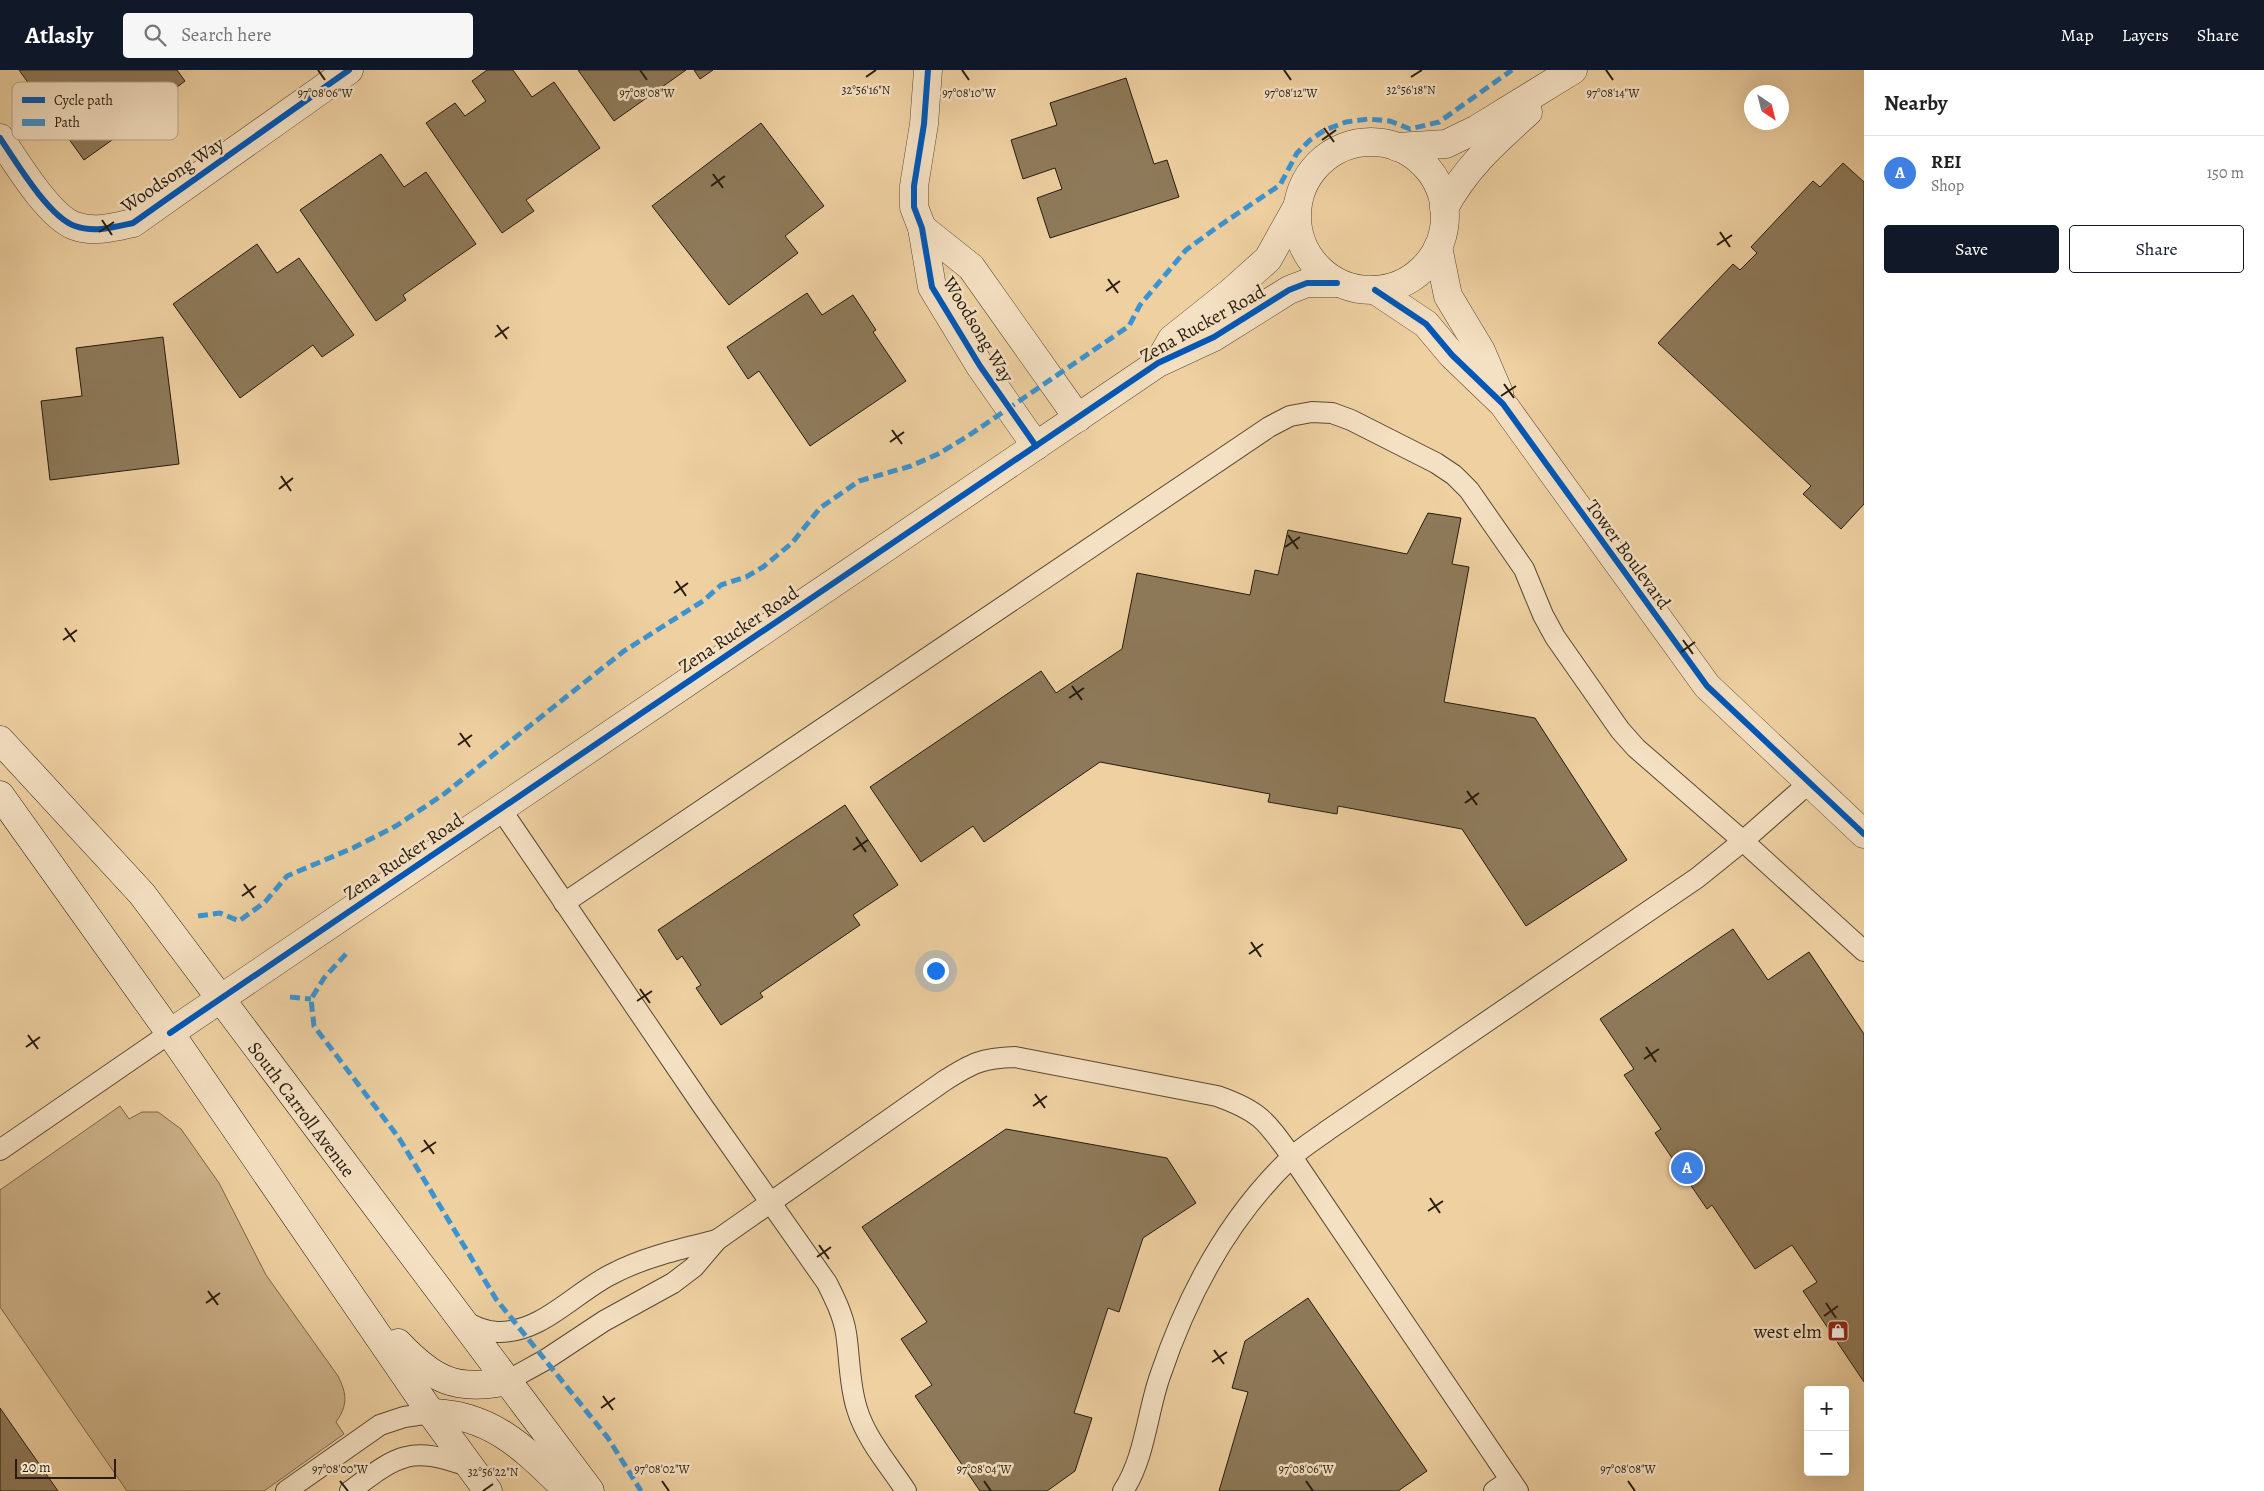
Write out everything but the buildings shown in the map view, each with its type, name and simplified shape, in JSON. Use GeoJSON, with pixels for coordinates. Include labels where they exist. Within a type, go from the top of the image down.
{"type":"FeatureCollection","features":[{"type":"Feature","properties":{"kind":"street","name":"Woodsong Way"},"geometry":{"type":"LineString","coordinates":[[0,138],[56,214],[76,226],[105,229],[133,223],[349,70]]}},
{"type":"Feature","properties":{"kind":"street","name":"Woodsong Way"},"geometry":{"type":"LineString","coordinates":[[928,70],[924,124],[914,186],[914,208],[922,228],[932,287],[980,366],[1036,446]]}},
{"type":"Feature","properties":{"kind":"street"},"geometry":{"type":"LineString","coordinates":[[1397,147],[1446,144],[1477,129],[1574,70]]}},
{"type":"Feature","properties":{"kind":"street"},"geometry":{"type":"LineString","coordinates":[[1444,208],[1459,182],[1487,150],[1574,70]]}},
{"type":"Feature","properties":{"kind":"street"},"geometry":{"type":"LineString","coordinates":[[1377,142],[1397,147],[1415,156],[1429,170],[1439,188],[1444,208],[1444,228],[1438,247],[1427,265],[1412,278],[1394,286],[1375,290],[1356,289],[1338,283],[1322,272],[1310,258],[1301,243],[1297,225],[1297,207],[1302,190],[1310,174],[1322,161],[1337,150],[1356,144],[1377,142]]}},
{"type":"Feature","properties":{"kind":"street","name":"Zena Rucker Road"},"geometry":{"type":"LineString","coordinates":[[1158,363],[1172,339],[1231,292],[1268,259],[1297,207]]}},
{"type":"Feature","properties":{"kind":"street","name":"Woodsong Way"},"geometry":{"type":"LineString","coordinates":[[922,228],[970,268],[1078,418]]}},
{"type":"Feature","properties":{"kind":"street","name":"Tower Boulevard"},"geometry":{"type":"LineString","coordinates":[[1438,247],[1448,296],[1481,351],[1503,404]]}},
{"type":"Feature","properties":{"kind":"street","name":"Zena Rucker Road"},"geometry":{"type":"LineString","coordinates":[[170,1033],[1158,363],[1214,337],[1289,290],[1307,282],[1338,283]]}},
{"type":"Feature","properties":{"kind":"street","name":"Tower Boulevard"},"geometry":{"type":"LineString","coordinates":[[1375,290],[1426,324],[1452,355],[1503,404],[1707,686],[1864,834]]}},
{"type":"Feature","properties":{"kind":"street","name":"South Carroll Avenue"},"geometry":{"type":"LineString","coordinates":[[0,740],[142,894],[590,1491]]}},
{"type":"Feature","properties":{"kind":"street"},"geometry":{"type":"LineString","coordinates":[[0,795],[170,1033],[431,1413],[488,1491]]}},
{"type":"Feature","properties":{"kind":"street"},"geometry":{"type":"LineString","coordinates":[[322,1254],[389,1334],[417,1364],[448,1383],[487,1386],[507,1381]]}},
{"type":"Feature","properties":{"kind":"street"},"geometry":{"type":"LineString","coordinates":[[431,1413],[448,1413],[469,1418],[498,1430],[524,1448],[568,1491]]}},
{"type":"Feature","properties":{"kind":"lane"},"geometry":{"type":"LineString","coordinates":[[564,902],[1269,427],[1290,416],[1312,412],[1332,413],[1351,420],[1436,463],[1454,475],[1468,490],[1524,569],[1542,615],[1555,637],[1620,730],[1636,748],[1743,841],[1864,951]]}},
{"type":"Feature","properties":{"kind":"lane"},"geometry":{"type":"LineString","coordinates":[[1123,1491],[1129,1482],[1137,1460],[1159,1378],[1179,1325],[1205,1270],[1260,1191],[1292,1157],[1328,1130],[1697,878],[1743,841],[1809,783]]}},
{"type":"Feature","properties":{"kind":"lane"},"geometry":{"type":"LineString","coordinates":[[500,808],[770,1203],[827,1283],[839,1307],[846,1332],[850,1384],[857,1410],[870,1438],[906,1491]]}},
{"type":"Feature","properties":{"kind":"lane"},"geometry":{"type":"LineString","coordinates":[[0,1150],[170,1033]]}},
{"type":"Feature","properties":{"kind":"lane"},"geometry":{"type":"LineString","coordinates":[[507,1381],[545,1360],[604,1321],[673,1283],[694,1267],[716,1240],[944,1081],[966,1067],[990,1058],[1015,1057],[1224,1099],[1259,1115],[1292,1157],[1507,1487]]}},
{"type":"Feature","properties":{"kind":"lane"},"geometry":{"type":"LineString","coordinates":[[460,1320],[480,1329],[497,1332],[520,1329],[543,1319],[612,1274],[662,1254],[716,1240]]}},
{"type":"Feature","properties":{"kind":"lane"},"geometry":{"type":"LineString","coordinates":[[286,1491],[380,1425],[404,1417],[431,1413]]}},
{"type":"Feature","properties":{"kind":"lane"},"geometry":{"type":"LineString","coordinates":[[350,1491],[381,1469],[407,1456],[436,1456],[471,1467]]}},
{"type":"Feature","properties":{"kind":"shaded area"},"geometry":{"type":"Polygon","coordinates":[[[120,1106],[129,1119],[142,1112],[158,1112],[181,1129],[219,1183],[266,1275],[341,1382],[345,1399],[343,1410],[336,1422],[344,1434],[264,1491],[127,1491],[0,1307],[0,1190],[120,1106]]]}},
{"type":"Feature","properties":{"kind":"marked path"},"geometry":{"type":"LineString","coordinates":[[198,916],[220,913],[239,921],[265,902],[287,876],[353,848],[396,826],[444,794],[624,651],[703,601],[721,585],[746,577],[763,567],[792,543],[820,508],[859,481],[911,466],[938,454],[968,436],[1129,326],[1140,305],[1186,250],[1280,185],[1297,153],[1310,140],[1325,130],[1346,122],[1368,119],[1390,121],[1410,129],[1439,122],[1512,70]]}},
{"type":"Feature","properties":{"kind":"marked path"},"geometry":{"type":"LineString","coordinates":[[346,954],[324,978],[311,999],[314,1026],[399,1138],[496,1299],[608,1438],[641,1491]]}},
{"type":"Feature","properties":{"kind":"marked path"},"geometry":{"type":"LineString","coordinates":[[290,997],[311,999]]}},
{"type":"Feature","properties":{"kind":"cycle path"},"geometry":{"type":"LineString","coordinates":[[0,138],[44,201],[65,221],[82,228],[104,229],[133,223],[349,70]]}},
{"type":"Feature","properties":{"kind":"cycle path"},"geometry":{"type":"LineString","coordinates":[[928,70],[924,124],[914,186],[914,207],[922,228],[932,287],[980,366],[1036,446]]}},
{"type":"Feature","properties":{"kind":"cycle path"},"geometry":{"type":"LineString","coordinates":[[170,1033],[1158,363],[1214,337],[1289,290],[1307,283],[1337,283]]}},
{"type":"Feature","properties":{"kind":"cycle path"},"geometry":{"type":"LineString","coordinates":[[1375,290],[1426,324],[1452,355],[1503,404],[1707,686],[1864,834]]}},
{"type":"Feature","properties":{"kind":"place","name":"REI"},"geometry":{"type":"Point","coordinates":[1687,1168]}},
{"type":"Feature","properties":{"kind":"place","name":"west elm"},"geometry":{"type":"Point","coordinates":[1838,1331]}}]}
